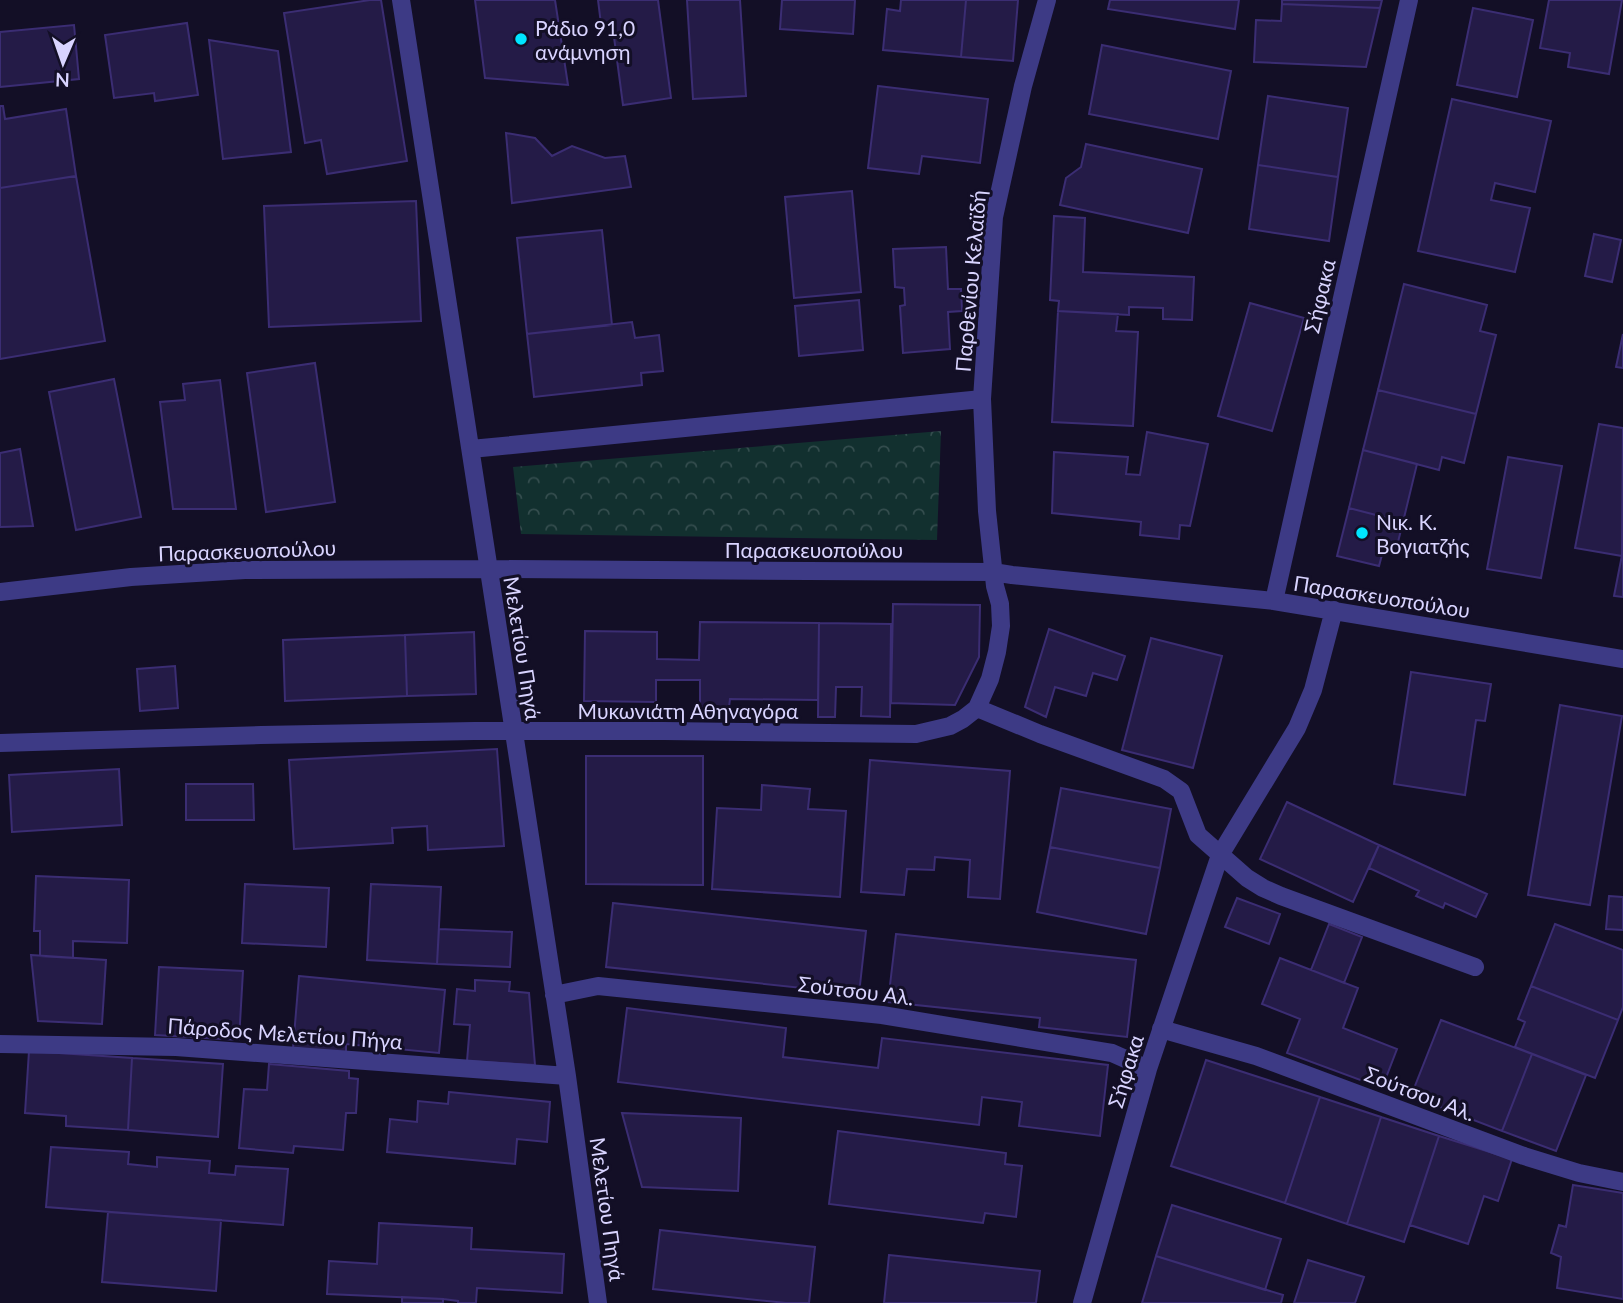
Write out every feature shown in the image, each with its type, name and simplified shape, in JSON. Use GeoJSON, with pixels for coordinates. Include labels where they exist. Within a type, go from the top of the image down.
{"type":"FeatureCollection","features":[{"type":"Feature","properties":{"kind":"street","name":"Μελετίου Πηγά"},"geometry":{"type":"LineString","coordinates":[[401,0],[554,995],[598,1303]]}},
{"type":"Feature","properties":{"kind":"street","name":"Παρθενίου Κελαϊδή"},"geometry":{"type":"LineString","coordinates":[[993,572],[987,511],[982,399],[994,217],[1023,86],[1047,0]]}},
{"type":"Feature","properties":{"kind":"street","name":"Σήφακα"},"geometry":{"type":"LineString","coordinates":[[1274,601],[1409,0]]}},
{"type":"Feature","properties":{"kind":"street"},"geometry":{"type":"LineString","coordinates":[[471,449],[982,399]]}},
{"type":"Feature","properties":{"kind":"street","name":"Παρασκευοπούλου"},"geometry":{"type":"LineString","coordinates":[[0,592],[209,571],[488,569],[993,572],[1274,601],[1623,659]]}},
{"type":"Feature","properties":{"kind":"street"},"geometry":{"type":"LineString","coordinates":[[993,572],[1000,604],[1001,626],[990,679],[977,708],[1164,779],[1181,791],[1198,835],[1247,878],[1263,888],[1475,967]]}},
{"type":"Feature","properties":{"kind":"street","name":"Σήφακα"},"geometry":{"type":"LineString","coordinates":[[1082,1303],[1161,1029],[1220,855],[1297,727],[1313,690],[1334,610]]}},
{"type":"Feature","properties":{"kind":"street","name":"Μυκωνιάτη Αθηναγόρα"},"geometry":{"type":"LineString","coordinates":[[0,743],[261,735],[513,732],[916,734],[950,726],[977,708]]}},
{"type":"Feature","properties":{"kind":"street","name":"Σούτσου Αλ."},"geometry":{"type":"LineString","coordinates":[[554,995],[598,986],[882,1015],[1112,1053],[1149,1069]]}},
{"type":"Feature","properties":{"kind":"street","name":"Σούτσου Αλ."},"geometry":{"type":"LineString","coordinates":[[1161,1029],[1256,1056],[1524,1156],[1579,1173],[1623,1182]]}},
{"type":"Feature","properties":{"kind":"street","name":"Πάροδος Μελετίου Πήγα"},"geometry":{"type":"LineString","coordinates":[[0,1044],[176,1047],[566,1076]]}},
{"type":"Feature","properties":{"kind":"green space"},"geometry":{"type":"Polygon","coordinates":[[[941,431],[937,540],[521,534],[513,467],[941,431]]]}},
{"type":"Feature","properties":{"kind":"building"},"geometry":{"type":"Polygon","coordinates":[[[381,0],[407,161],[327,174],[321,140],[305,143],[284,13],[381,0]]]}},
{"type":"Feature","properties":{"kind":"building","name":"Ράδιο 91,0 ανάμνηση"},"geometry":{"type":"Polygon","coordinates":[[[475,0],[555,0],[568,85],[485,78],[475,0]]]}},
{"type":"Feature","properties":{"kind":"building"},"geometry":{"type":"Polygon","coordinates":[[[598,0],[658,0],[671,98],[623,105],[612,22],[601,24],[598,0]]]}},
{"type":"Feature","properties":{"kind":"building"},"geometry":{"type":"Polygon","coordinates":[[[687,0],[740,0],[746,96],[693,99],[687,0]]]}},
{"type":"Feature","properties":{"kind":"building"},"geometry":{"type":"Polygon","coordinates":[[[782,0],[855,0],[853,34],[780,29],[782,0]]]}},
{"type":"Feature","properties":{"kind":"building"},"geometry":{"type":"Polygon","coordinates":[[[901,0],[966,0],[961,57],[883,50],[887,9],[900,11],[901,0]]]}},
{"type":"Feature","properties":{"kind":"building"},"geometry":{"type":"Polygon","coordinates":[[[966,0],[1018,0],[1013,61],[961,57],[966,0]]]}},
{"type":"Feature","properties":{"kind":"building"},"geometry":{"type":"Polygon","coordinates":[[[1110,0],[1239,0],[1235,29],[1108,9],[1110,0]]]}},
{"type":"Feature","properties":{"kind":"building"},"geometry":{"type":"Polygon","coordinates":[[[1282,0],[1382,0],[1380,8],[1282,4],[1282,0]]]}},
{"type":"Feature","properties":{"kind":"building"},"geometry":{"type":"Polygon","coordinates":[[[1549,0],[1622,0],[1609,74],[1568,67],[1570,53],[1540,48],[1549,0]]]}},
{"type":"Feature","properties":{"kind":"building"},"geometry":{"type":"Polygon","coordinates":[[[1282,4],[1380,8],[1366,67],[1254,62],[1256,20],[1281,21],[1282,4]]]}},
{"type":"Feature","properties":{"kind":"building"},"geometry":{"type":"Polygon","coordinates":[[[1473,8],[1533,20],[1517,97],[1457,85],[1473,8]]]}},
{"type":"Feature","properties":{"kind":"building"},"geometry":{"type":"Polygon","coordinates":[[[187,23],[198,95],[155,101],[154,93],[114,98],[105,35],[187,23]]]}},
{"type":"Feature","properties":{"kind":"building"},"geometry":{"type":"Polygon","coordinates":[[[74,25],[79,79],[0,87],[0,32],[74,25]]]}},
{"type":"Feature","properties":{"kind":"building"},"geometry":{"type":"Polygon","coordinates":[[[209,40],[278,51],[291,152],[223,159],[209,40]]]}},
{"type":"Feature","properties":{"kind":"building"},"geometry":{"type":"Polygon","coordinates":[[[1102,45],[1231,71],[1218,139],[1089,114],[1102,45]]]}},
{"type":"Feature","properties":{"kind":"building"},"geometry":{"type":"Polygon","coordinates":[[[878,86],[988,99],[980,163],[922,156],[919,174],[868,168],[878,86]]]}},
{"type":"Feature","properties":{"kind":"building"},"geometry":{"type":"Polygon","coordinates":[[[1268,96],[1348,108],[1338,177],[1258,165],[1268,96]]]}},
{"type":"Feature","properties":{"kind":"building"},"geometry":{"type":"Polygon","coordinates":[[[1452,99],[1551,121],[1535,192],[1495,183],[1491,200],[1530,208],[1515,272],[1418,251],[1452,99]]]}},
{"type":"Feature","properties":{"kind":"building"},"geometry":{"type":"Polygon","coordinates":[[[0,106],[3,106],[5,119],[66,109],[76,176],[0,188],[0,106]]]}},
{"type":"Feature","properties":{"kind":"building"},"geometry":{"type":"Polygon","coordinates":[[[506,133],[535,138],[552,156],[572,146],[605,158],[625,156],[631,187],[512,203],[506,133]]]}},
{"type":"Feature","properties":{"kind":"building"},"geometry":{"type":"Polygon","coordinates":[[[1086,144],[1202,169],[1188,233],[1060,205],[1066,178],[1081,167],[1086,144]]]}},
{"type":"Feature","properties":{"kind":"building"},"geometry":{"type":"Polygon","coordinates":[[[1258,165],[1338,177],[1329,241],[1249,229],[1258,165]]]}},
{"type":"Feature","properties":{"kind":"building"},"geometry":{"type":"Polygon","coordinates":[[[76,176],[105,341],[0,359],[0,188],[76,176]]]}},
{"type":"Feature","properties":{"kind":"building"},"geometry":{"type":"Polygon","coordinates":[[[852,191],[861,292],[794,298],[785,197],[852,191]]]}},
{"type":"Feature","properties":{"kind":"building"},"geometry":{"type":"Polygon","coordinates":[[[416,201],[421,321],[269,327],[264,206],[416,201]]]}},
{"type":"Feature","properties":{"kind":"building"},"geometry":{"type":"Polygon","coordinates":[[[1054,216],[1085,218],[1083,272],[1194,277],[1192,320],[1163,319],[1163,308],[1129,307],[1129,315],[1058,311],[1059,301],[1050,300],[1054,216]]]}},
{"type":"Feature","properties":{"kind":"building"},"geometry":{"type":"Polygon","coordinates":[[[602,230],[612,325],[527,334],[517,238],[602,230]]]}},
{"type":"Feature","properties":{"kind":"building"},"geometry":{"type":"Polygon","coordinates":[[[1594,234],[1621,240],[1612,282],[1585,276],[1594,234]]]}},
{"type":"Feature","properties":{"kind":"building"},"geometry":{"type":"Polygon","coordinates":[[[946,247],[948,289],[961,289],[962,311],[948,312],[950,349],[903,353],[900,306],[905,305],[904,288],[895,287],[893,249],[946,247]]]}},
{"type":"Feature","properties":{"kind":"building"},"geometry":{"type":"Polygon","coordinates":[[[1404,284],[1487,305],[1480,331],[1496,335],[1476,414],[1378,390],[1404,284]]]}},
{"type":"Feature","properties":{"kind":"building"},"geometry":{"type":"Polygon","coordinates":[[[859,300],[863,350],[799,356],[795,306],[859,300]]]}},
{"type":"Feature","properties":{"kind":"building"},"geometry":{"type":"Polygon","coordinates":[[[1250,303],[1304,318],[1272,431],[1218,416],[1250,303]]]}},
{"type":"Feature","properties":{"kind":"building"},"geometry":{"type":"Polygon","coordinates":[[[1058,311],[1118,314],[1116,331],[1138,332],[1133,426],[1052,422],[1058,311]]]}},
{"type":"Feature","properties":{"kind":"building"},"geometry":{"type":"Polygon","coordinates":[[[632,322],[635,338],[659,335],[663,371],[641,373],[642,385],[534,397],[527,334],[632,322]]]}},
{"type":"Feature","properties":{"kind":"building"},"geometry":{"type":"Polygon","coordinates":[[[1623,334],[1623,368],[1616,367],[1623,334]]]}},
{"type":"Feature","properties":{"kind":"building"},"geometry":{"type":"Polygon","coordinates":[[[315,363],[335,502],[266,512],[247,373],[315,363]]]}},
{"type":"Feature","properties":{"kind":"building"},"geometry":{"type":"Polygon","coordinates":[[[114,379],[141,517],[76,530],[49,392],[114,379]]]}},
{"type":"Feature","properties":{"kind":"building"},"geometry":{"type":"Polygon","coordinates":[[[220,380],[236,509],[173,509],[160,402],[185,400],[183,384],[220,380]]]}},
{"type":"Feature","properties":{"kind":"building"},"geometry":{"type":"Polygon","coordinates":[[[1378,390],[1476,414],[1464,463],[1442,457],[1439,470],[1363,450],[1378,390]]]}},
{"type":"Feature","properties":{"kind":"building"},"geometry":{"type":"Polygon","coordinates":[[[1599,424],[1623,428],[1622,556],[1575,548],[1599,424]]]}},
{"type":"Feature","properties":{"kind":"building"},"geometry":{"type":"Polygon","coordinates":[[[1147,432],[1208,444],[1190,526],[1180,525],[1179,539],[1140,535],[1141,522],[1052,513],[1054,452],[1128,457],[1126,474],[1140,475],[1147,432]]]}},
{"type":"Feature","properties":{"kind":"building"},"geometry":{"type":"Polygon","coordinates":[[[20,449],[33,526],[0,527],[0,453],[20,449]]]}},
{"type":"Feature","properties":{"kind":"building"},"geometry":{"type":"Polygon","coordinates":[[[1363,450],[1417,464],[1403,522],[1349,508],[1363,450]]]}},
{"type":"Feature","properties":{"kind":"building"},"geometry":{"type":"Polygon","coordinates":[[[1508,457],[1562,466],[1541,578],[1487,569],[1508,457]]]}},
{"type":"Feature","properties":{"kind":"building"},"geometry":{"type":"Polygon","coordinates":[[[1349,508],[1403,522],[1395,554],[1383,551],[1379,566],[1337,556],[1349,508]]]}},
{"type":"Feature","properties":{"kind":"building"},"geometry":{"type":"Polygon","coordinates":[[[1623,550],[1623,597],[1614,596],[1623,550]]]}},
{"type":"Feature","properties":{"kind":"building"},"geometry":{"type":"Polygon","coordinates":[[[893,604],[980,605],[979,657],[955,705],[891,703],[893,604]]]}},
{"type":"Feature","properties":{"kind":"building"},"geometry":{"type":"Polygon","coordinates":[[[700,622],[819,623],[818,700],[730,699],[729,707],[700,707],[700,680],[656,680],[656,702],[584,701],[585,631],[657,632],[657,659],[699,660],[700,622]]]}},
{"type":"Feature","properties":{"kind":"building"},"geometry":{"type":"Polygon","coordinates":[[[819,623],[891,624],[890,717],[861,716],[862,687],[836,687],[835,717],[818,717],[819,623]]]}},
{"type":"Feature","properties":{"kind":"building"},"geometry":{"type":"Polygon","coordinates":[[[1049,629],[1125,656],[1117,680],[1093,673],[1086,696],[1055,687],[1046,717],[1025,707],[1049,629]]]}},
{"type":"Feature","properties":{"kind":"building"},"geometry":{"type":"Polygon","coordinates":[[[474,632],[476,694],[407,696],[405,635],[474,632]]]}},
{"type":"Feature","properties":{"kind":"building"},"geometry":{"type":"Polygon","coordinates":[[[405,635],[407,696],[285,701],[283,640],[405,635]]]}},
{"type":"Feature","properties":{"kind":"building"},"geometry":{"type":"Polygon","coordinates":[[[1151,638],[1222,656],[1193,768],[1122,750],[1151,638]]]}},
{"type":"Feature","properties":{"kind":"building"},"geometry":{"type":"Polygon","coordinates":[[[175,666],[178,708],[140,711],[137,669],[175,666]]]}},
{"type":"Feature","properties":{"kind":"building"},"geometry":{"type":"Polygon","coordinates":[[[1411,672],[1491,684],[1485,721],[1476,720],[1465,795],[1394,784],[1411,672]]]}},
{"type":"Feature","properties":{"kind":"building"},"geometry":{"type":"Polygon","coordinates":[[[1560,705],[1622,716],[1590,905],[1528,895],[1560,705]]]}},
{"type":"Feature","properties":{"kind":"building"},"geometry":{"type":"Polygon","coordinates":[[[497,749],[504,846],[428,850],[427,826],[392,828],[393,843],[294,849],[289,760],[497,749]]]}},
{"type":"Feature","properties":{"kind":"building"},"geometry":{"type":"Polygon","coordinates":[[[586,756],[703,756],[703,885],[586,884],[586,756]]]}},
{"type":"Feature","properties":{"kind":"building"},"geometry":{"type":"Polygon","coordinates":[[[870,760],[1010,771],[1000,899],[968,897],[970,860],[935,857],[934,870],[907,869],[904,895],[861,892],[870,760]]]}},
{"type":"Feature","properties":{"kind":"building"},"geometry":{"type":"Polygon","coordinates":[[[119,769],[122,825],[12,832],[9,775],[119,769]]]}},
{"type":"Feature","properties":{"kind":"building"},"geometry":{"type":"Polygon","coordinates":[[[186,784],[253,784],[254,820],[186,820],[186,784]]]}},
{"type":"Feature","properties":{"kind":"building"},"geometry":{"type":"Polygon","coordinates":[[[762,785],[810,789],[808,809],[846,811],[840,897],[712,889],[717,808],[761,810],[762,785]]]}},
{"type":"Feature","properties":{"kind":"building"},"geometry":{"type":"Polygon","coordinates":[[[1061,788],[1171,809],[1160,868],[1050,847],[1061,788]]]}},
{"type":"Feature","properties":{"kind":"building"},"geometry":{"type":"Polygon","coordinates":[[[1287,802],[1379,845],[1353,902],[1260,859],[1287,802]]]}},
{"type":"Feature","properties":{"kind":"building"},"geometry":{"type":"Polygon","coordinates":[[[1379,845],[1487,894],[1476,917],[1445,903],[1443,908],[1416,896],[1419,891],[1369,868],[1379,845]]]}},
{"type":"Feature","properties":{"kind":"building"},"geometry":{"type":"Polygon","coordinates":[[[1050,847],[1160,868],[1146,934],[1037,912],[1050,847]]]}},
{"type":"Feature","properties":{"kind":"building"},"geometry":{"type":"Polygon","coordinates":[[[36,876],[129,880],[127,943],[73,941],[73,958],[40,956],[40,931],[34,931],[36,876]]]}},
{"type":"Feature","properties":{"kind":"building"},"geometry":{"type":"Polygon","coordinates":[[[245,884],[329,888],[326,947],[242,943],[245,884]]]}},
{"type":"Feature","properties":{"kind":"building"},"geometry":{"type":"Polygon","coordinates":[[[371,884],[441,887],[437,964],[367,960],[371,884]]]}},
{"type":"Feature","properties":{"kind":"building"},"geometry":{"type":"Polygon","coordinates":[[[1609,896],[1623,897],[1623,930],[1606,929],[1609,896]]]}},
{"type":"Feature","properties":{"kind":"building"},"geometry":{"type":"Polygon","coordinates":[[[1237,898],[1280,914],[1269,944],[1225,927],[1237,898]]]}},
{"type":"Feature","properties":{"kind":"building"},"geometry":{"type":"Polygon","coordinates":[[[613,903],[866,931],[859,994],[606,967],[613,903]]]}},
{"type":"Feature","properties":{"kind":"building"},"geometry":{"type":"Polygon","coordinates":[[[1329,924],[1362,937],[1344,983],[1311,970],[1329,924]]]}},
{"type":"Feature","properties":{"kind":"building"},"geometry":{"type":"Polygon","coordinates":[[[1555,924],[1623,950],[1623,1007],[1618,1020],[1531,986],[1555,924]]]}},
{"type":"Feature","properties":{"kind":"building"},"geometry":{"type":"Polygon","coordinates":[[[439,929],[512,932],[510,967],[437,964],[439,929]]]}},
{"type":"Feature","properties":{"kind":"building"},"geometry":{"type":"Polygon","coordinates":[[[896,934],[1136,960],[1127,1037],[1039,1027],[1040,1018],[888,1002],[896,934]]]}},
{"type":"Feature","properties":{"kind":"building"},"geometry":{"type":"Polygon","coordinates":[[[31,955],[106,960],[102,1024],[38,1021],[31,955]]]}},
{"type":"Feature","properties":{"kind":"building"},"geometry":{"type":"Polygon","coordinates":[[[1280,958],[1358,988],[1343,1028],[1397,1049],[1382,1088],[1287,1053],[1300,1019],[1262,1004],[1280,958]]]}},
{"type":"Feature","properties":{"kind":"building"},"geometry":{"type":"Polygon","coordinates":[[[159,967],[243,971],[239,1040],[155,1035],[159,967]]]}},
{"type":"Feature","properties":{"kind":"building"},"geometry":{"type":"Polygon","coordinates":[[[299,976],[445,990],[439,1053],[346,1044],[346,1053],[293,1048],[299,976]]]}},
{"type":"Feature","properties":{"kind":"building"},"geometry":{"type":"Polygon","coordinates":[[[475,980],[510,982],[509,991],[529,993],[535,1065],[467,1061],[470,1025],[454,1024],[457,989],[475,991],[475,980]]]}},
{"type":"Feature","properties":{"kind":"building"},"geometry":{"type":"Polygon","coordinates":[[[1531,986],[1618,1020],[1595,1078],[1515,1047],[1525,1022],[1518,1019],[1531,986]]]}},
{"type":"Feature","properties":{"kind":"building"},"geometry":{"type":"Polygon","coordinates":[[[627,1008],[786,1028],[783,1057],[878,1068],[882,1038],[1108,1065],[1100,1136],[1019,1126],[1022,1102],[982,1097],[979,1125],[618,1082],[627,1008]]]}},
{"type":"Feature","properties":{"kind":"building"},"geometry":{"type":"Polygon","coordinates":[[[1441,1020],[1532,1054],[1502,1131],[1411,1096],[1441,1020]]]}},
{"type":"Feature","properties":{"kind":"building"},"geometry":{"type":"Polygon","coordinates":[[[29,1051],[132,1058],[128,1130],[66,1126],[66,1116],[25,1113],[29,1051]]]}},
{"type":"Feature","properties":{"kind":"building"},"geometry":{"type":"Polygon","coordinates":[[[1532,1054],[1586,1075],[1556,1151],[1502,1131],[1532,1054]]]}},
{"type":"Feature","properties":{"kind":"building"},"geometry":{"type":"Polygon","coordinates":[[[132,1058],[223,1064],[218,1137],[128,1130],[132,1058]]]}},
{"type":"Feature","properties":{"kind":"building"},"geometry":{"type":"Polygon","coordinates":[[[1206,1060],[1320,1097],[1285,1203],[1171,1166],[1206,1060]]]}},
{"type":"Feature","properties":{"kind":"building"},"geometry":{"type":"Polygon","coordinates":[[[269,1064],[349,1071],[349,1078],[358,1079],[356,1113],[346,1113],[343,1150],[294,1146],[293,1153],[239,1148],[244,1089],[267,1090],[269,1064]]]}},
{"type":"Feature","properties":{"kind":"building"},"geometry":{"type":"Polygon","coordinates":[[[449,1092],[550,1102],[547,1142],[517,1139],[515,1164],[387,1152],[390,1119],[417,1122],[418,1101],[448,1104],[449,1092]]]}},
{"type":"Feature","properties":{"kind":"building"},"geometry":{"type":"Polygon","coordinates":[[[1320,1097],[1381,1117],[1347,1224],[1285,1203],[1320,1097]]]}},
{"type":"Feature","properties":{"kind":"building"},"geometry":{"type":"Polygon","coordinates":[[[622,1113],[741,1118],[738,1191],[642,1187],[622,1113]]]}},
{"type":"Feature","properties":{"kind":"building"},"geometry":{"type":"Polygon","coordinates":[[[1381,1117],[1439,1136],[1404,1242],[1347,1224],[1381,1117]]]}},
{"type":"Feature","properties":{"kind":"building"},"geometry":{"type":"Polygon","coordinates":[[[838,1131],[1006,1153],[1005,1164],[1022,1166],[1016,1217],[985,1213],[983,1223],[829,1204],[838,1131]]]}},
{"type":"Feature","properties":{"kind":"building"},"geometry":{"type":"Polygon","coordinates":[[[1439,1136],[1512,1159],[1498,1201],[1484,1196],[1468,1244],[1410,1225],[1439,1136]]]}},
{"type":"Feature","properties":{"kind":"building"},"geometry":{"type":"Polygon","coordinates":[[[51,1147],[129,1152],[128,1164],[157,1167],[157,1157],[210,1161],[209,1173],[235,1175],[236,1166],[288,1169],[283,1225],[46,1207],[51,1147]]]}},
{"type":"Feature","properties":{"kind":"building"},"geometry":{"type":"Polygon","coordinates":[[[1573,1185],[1623,1193],[1623,1299],[1557,1288],[1561,1257],[1551,1253],[1559,1225],[1566,1227],[1573,1185]]]}},
{"type":"Feature","properties":{"kind":"building"},"geometry":{"type":"Polygon","coordinates":[[[1172,1205],[1281,1239],[1265,1290],[1156,1256],[1172,1205]]]}},
{"type":"Feature","properties":{"kind":"building"},"geometry":{"type":"Polygon","coordinates":[[[108,1212],[221,1220],[216,1291],[102,1282],[108,1212]]]}},
{"type":"Feature","properties":{"kind":"building"},"geometry":{"type":"Polygon","coordinates":[[[379,1223],[472,1228],[471,1249],[564,1254],[562,1293],[477,1288],[476,1303],[327,1294],[329,1261],[377,1264],[379,1223]]]}},
{"type":"Feature","properties":{"kind":"building"},"geometry":{"type":"Polygon","coordinates":[[[660,1230],[815,1247],[809,1303],[653,1289],[660,1230]]]}},
{"type":"Feature","properties":{"kind":"building"},"geometry":{"type":"Polygon","coordinates":[[[889,1255],[1040,1271],[1036,1303],[884,1303],[889,1255]]]}},
{"type":"Feature","properties":{"kind":"building"},"geometry":{"type":"Polygon","coordinates":[[[1156,1256],[1283,1295],[1281,1303],[1142,1303],[1156,1256]]]}},
{"type":"Feature","properties":{"kind":"building"},"geometry":{"type":"Polygon","coordinates":[[[1308,1260],[1364,1277],[1355,1303],[1294,1303],[1308,1260]]]}},
{"type":"Feature","properties":{"kind":"building"},"geometry":{"type":"Polygon","coordinates":[[[402,1297],[443,1299],[443,1303],[402,1303],[402,1297]]]}},
{"type":"Feature","properties":{"kind":"place","name":"Ράδιο 91,0 ανάμνηση"},"geometry":{"type":"Point","coordinates":[521,39]}},
{"type":"Feature","properties":{"kind":"place","name":"Νικ. Κ. Βογιατζής"},"geometry":{"type":"Point","coordinates":[1362,533]}}]}
